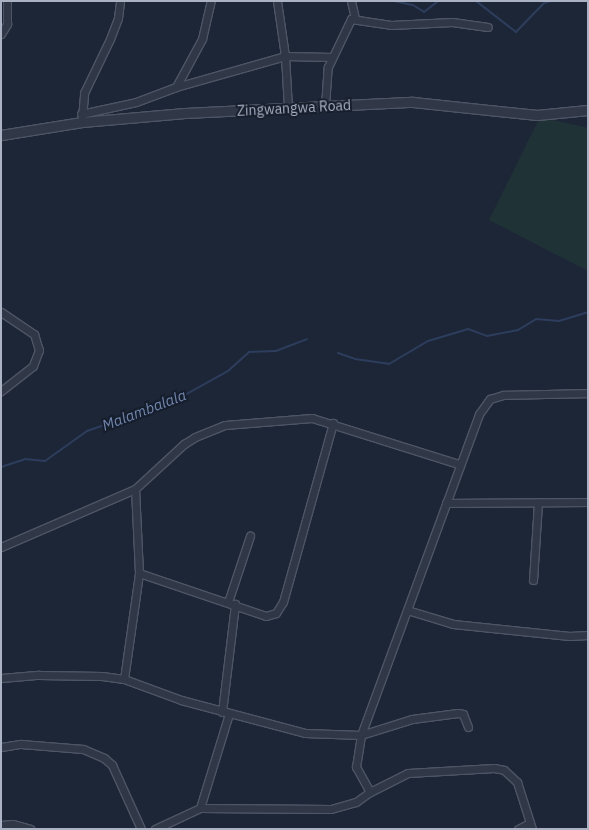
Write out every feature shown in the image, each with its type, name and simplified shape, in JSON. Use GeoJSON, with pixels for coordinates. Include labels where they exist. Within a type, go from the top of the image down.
{"type":"FeatureCollection","features":[{"type":"Feature","properties":{"kind":"street"},"geometry":{"type":"LineString","coordinates":[[1,34],[7,24],[7,1]]}},
{"type":"Feature","properties":{"kind":"street"},"geometry":{"type":"LineString","coordinates":[[120,1],[113,32],[84,93],[82,118],[136,102],[176,87],[285,56],[332,57]]}},
{"type":"Feature","properties":{"kind":"street"},"geometry":{"type":"LineString","coordinates":[[176,87],[202,39],[210,1]]}},
{"type":"Feature","properties":{"kind":"street"},"geometry":{"type":"LineString","coordinates":[[277,1],[285,56],[288,108]]}},
{"type":"Feature","properties":{"kind":"street"},"geometry":{"type":"LineString","coordinates":[[351,1],[355,18]]}},
{"type":"Feature","properties":{"kind":"street"},"geometry":{"type":"LineString","coordinates":[[325,106],[326,75],[332,57],[347,23],[355,18],[391,25],[452,22],[488,27]]}},
{"type":"Feature","properties":{"kind":"street","name":"Zingwangwa Road"},"geometry":{"type":"LineString","coordinates":[[1,135],[82,118],[325,106],[422,102],[537,115],[588,110]]}},
{"type":"Feature","properties":{"kind":"street"},"geometry":{"type":"LineString","coordinates":[[1,312],[34,334],[39,350],[33,366],[1,391]]}},
{"type":"Feature","properties":{"kind":"street"},"geometry":{"type":"LineString","coordinates":[[370,792],[356,768],[361,735],[478,414],[484,405],[494,397],[588,393]]}},
{"type":"Feature","properties":{"kind":"street"},"geometry":{"type":"LineString","coordinates":[[1,547],[135,489],[184,444],[211,430],[225,425],[312,418],[332,423],[459,464]]}},
{"type":"Feature","properties":{"kind":"street"},"geometry":{"type":"LineString","coordinates":[[139,573],[232,603],[266,616],[272,616],[280,609],[332,423]]}},
{"type":"Feature","properties":{"kind":"street"},"geometry":{"type":"LineString","coordinates":[[124,679],[139,573],[135,489]]}},
{"type":"Feature","properties":{"kind":"street"},"geometry":{"type":"LineString","coordinates":[[533,580],[538,502]]}},
{"type":"Feature","properties":{"kind":"street"},"geometry":{"type":"LineString","coordinates":[[446,503],[588,502]]}},
{"type":"Feature","properties":{"kind":"street"},"geometry":{"type":"LineString","coordinates":[[200,808],[225,713],[232,603],[250,536]]}},
{"type":"Feature","properties":{"kind":"street"},"geometry":{"type":"LineString","coordinates":[[407,610],[453,624],[569,636],[588,635]]}},
{"type":"Feature","properties":{"kind":"street"},"geometry":{"type":"LineString","coordinates":[[1,678],[39,675],[102,676],[124,679],[225,713],[305,733],[361,735],[412,719],[458,713],[463,714],[468,727]]}},
{"type":"Feature","properties":{"kind":"street"},"geometry":{"type":"LineString","coordinates":[[1,747],[21,744],[83,749],[104,758],[112,765],[142,829]]}},
{"type":"Feature","properties":{"kind":"street"},"geometry":{"type":"LineString","coordinates":[[155,829],[200,808],[331,809],[356,802],[395,778],[422,770],[504,770],[517,782],[531,826],[518,829]]}},
{"type":"Feature","properties":{"kind":"street"},"geometry":{"type":"LineString","coordinates":[[1,825],[13,824],[30,829]]}},
{"type":"Feature","properties":{"kind":"green space"},"geometry":{"type":"Polygon","coordinates":[[[540,117],[588,128],[588,271],[489,220],[540,117]]]}},
{"type":"Feature","properties":{"kind":"waterway"},"geometry":{"type":"LineString","coordinates":[[394,1],[413,5],[424,12],[438,1]]}},
{"type":"Feature","properties":{"kind":"waterway"},"geometry":{"type":"LineString","coordinates":[[476,1],[516,32],[544,3],[551,1]]}},
{"type":"Feature","properties":{"kind":"waterway","name":"Malambalala"},"geometry":{"type":"LineString","coordinates":[[338,353],[355,359],[389,364],[428,341],[468,329],[487,336],[518,330],[536,319],[559,321],[588,312]]}},
{"type":"Feature","properties":{"kind":"waterway","name":"Malambalala"},"geometry":{"type":"LineString","coordinates":[[1,467],[25,459],[45,461],[87,431],[174,401],[228,371],[249,352],[276,351],[307,339]]}}]}
